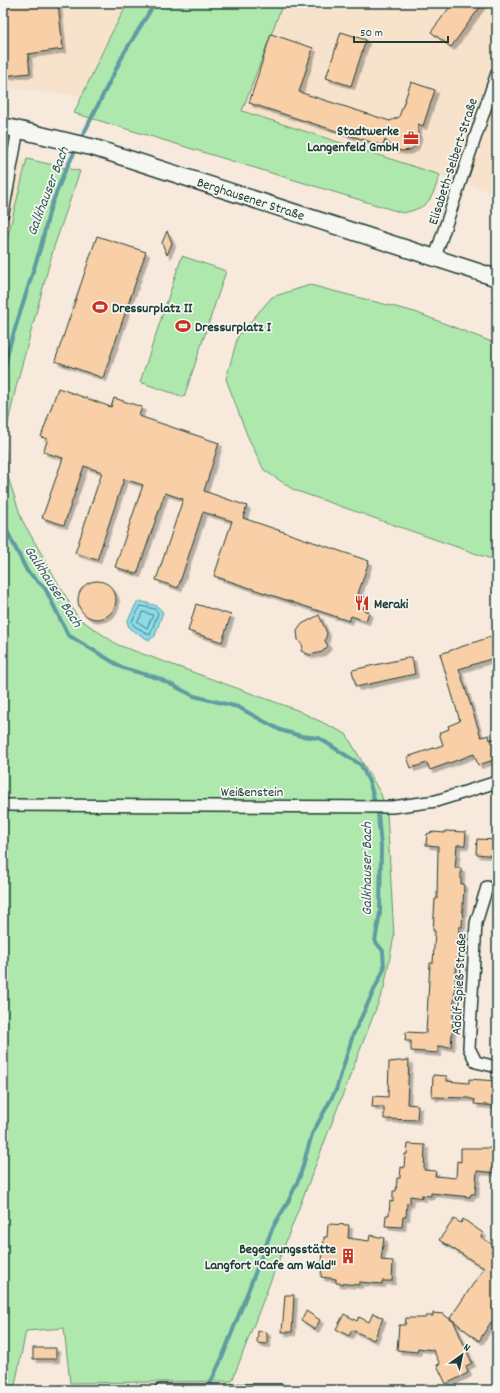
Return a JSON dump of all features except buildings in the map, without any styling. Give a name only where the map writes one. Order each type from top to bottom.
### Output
[{"type":"main road","name":"Berghausener Straße","points":[[10,127],[95,148],[497,278]]},
{"type":"street","name":"Elisabeth-Selbert-Straße","points":[[435,257],[497,73]]},
{"type":"street","points":[[3,214],[10,127]]},
{"type":"street","name":"Weißenstein","points":[[3,805],[392,807],[436,801],[497,782]]},
{"type":"street","name":"Adolf-Spieß-Straße","points":[[487,887],[476,923],[469,1048],[476,1062],[497,1067]]},
{"type":"street","points":[[160,1390],[280,1390]]},
{"type":"shaded area","points":[[3,3],[497,3],[497,194],[242,111],[3,88]]},
{"type":"shaded area","points":[[3,154],[27,159],[3,256]]},
{"type":"green space","points":[[128,3],[283,3],[242,111],[440,175],[434,191],[428,201],[419,208],[403,213],[74,113],[109,38]]},
{"type":"green space","points":[[27,159],[80,171],[54,247],[17,383],[5,436],[7,474],[22,520],[78,618],[118,645],[297,710],[346,734],[381,794],[387,813],[394,936],[384,988],[232,1381],[70,1383],[64,1328],[26,1331],[15,1385],[3,1386],[3,256]]},
{"type":"green space","name":"Dressurplatz I","points":[[182,256],[226,271],[184,397],[140,382]]},
{"type":"green space","points":[[310,285],[415,312],[497,344],[497,561],[294,490],[264,470],[247,435],[226,379],[238,336],[272,297]]},
{"type":"water","points":[[140,601],[157,606],[163,612],[155,636],[149,640],[130,629],[127,622],[136,604]]},
{"type":"waterway","name":"Galkhauser Bach","points":[[80,141],[124,53],[155,3]]},
{"type":"waterway","name":"Galkhauser Bach","points":[[3,379],[8,351],[41,246],[50,209],[64,173],[77,147]]},
{"type":"waterway","name":"Galkhauser Bach","points":[[3,523],[27,571],[45,588],[68,635],[123,668],[158,678],[194,696],[238,707],[280,730],[301,736],[319,738],[361,765],[370,784],[378,814],[381,847],[380,913],[375,941],[383,951],[384,969],[353,1035],[336,1090],[312,1134],[300,1176],[288,1202],[273,1227],[222,1358],[208,1388]]},
{"type":"place","name":"Stadtwerke Langenfeld GmbH","points":[[411,138]]},
{"type":"place","name":"Dressurplatz II","points":[[100,307]]},
{"type":"place","name":"Dressurplatz I","points":[[183,326]]},
{"type":"place","name":"Meraki","points":[[362,603]]},
{"type":"place","name":"Begegnungsstätte Langfort \"Cafe am Wald\"","points":[[348,1256]]}]
